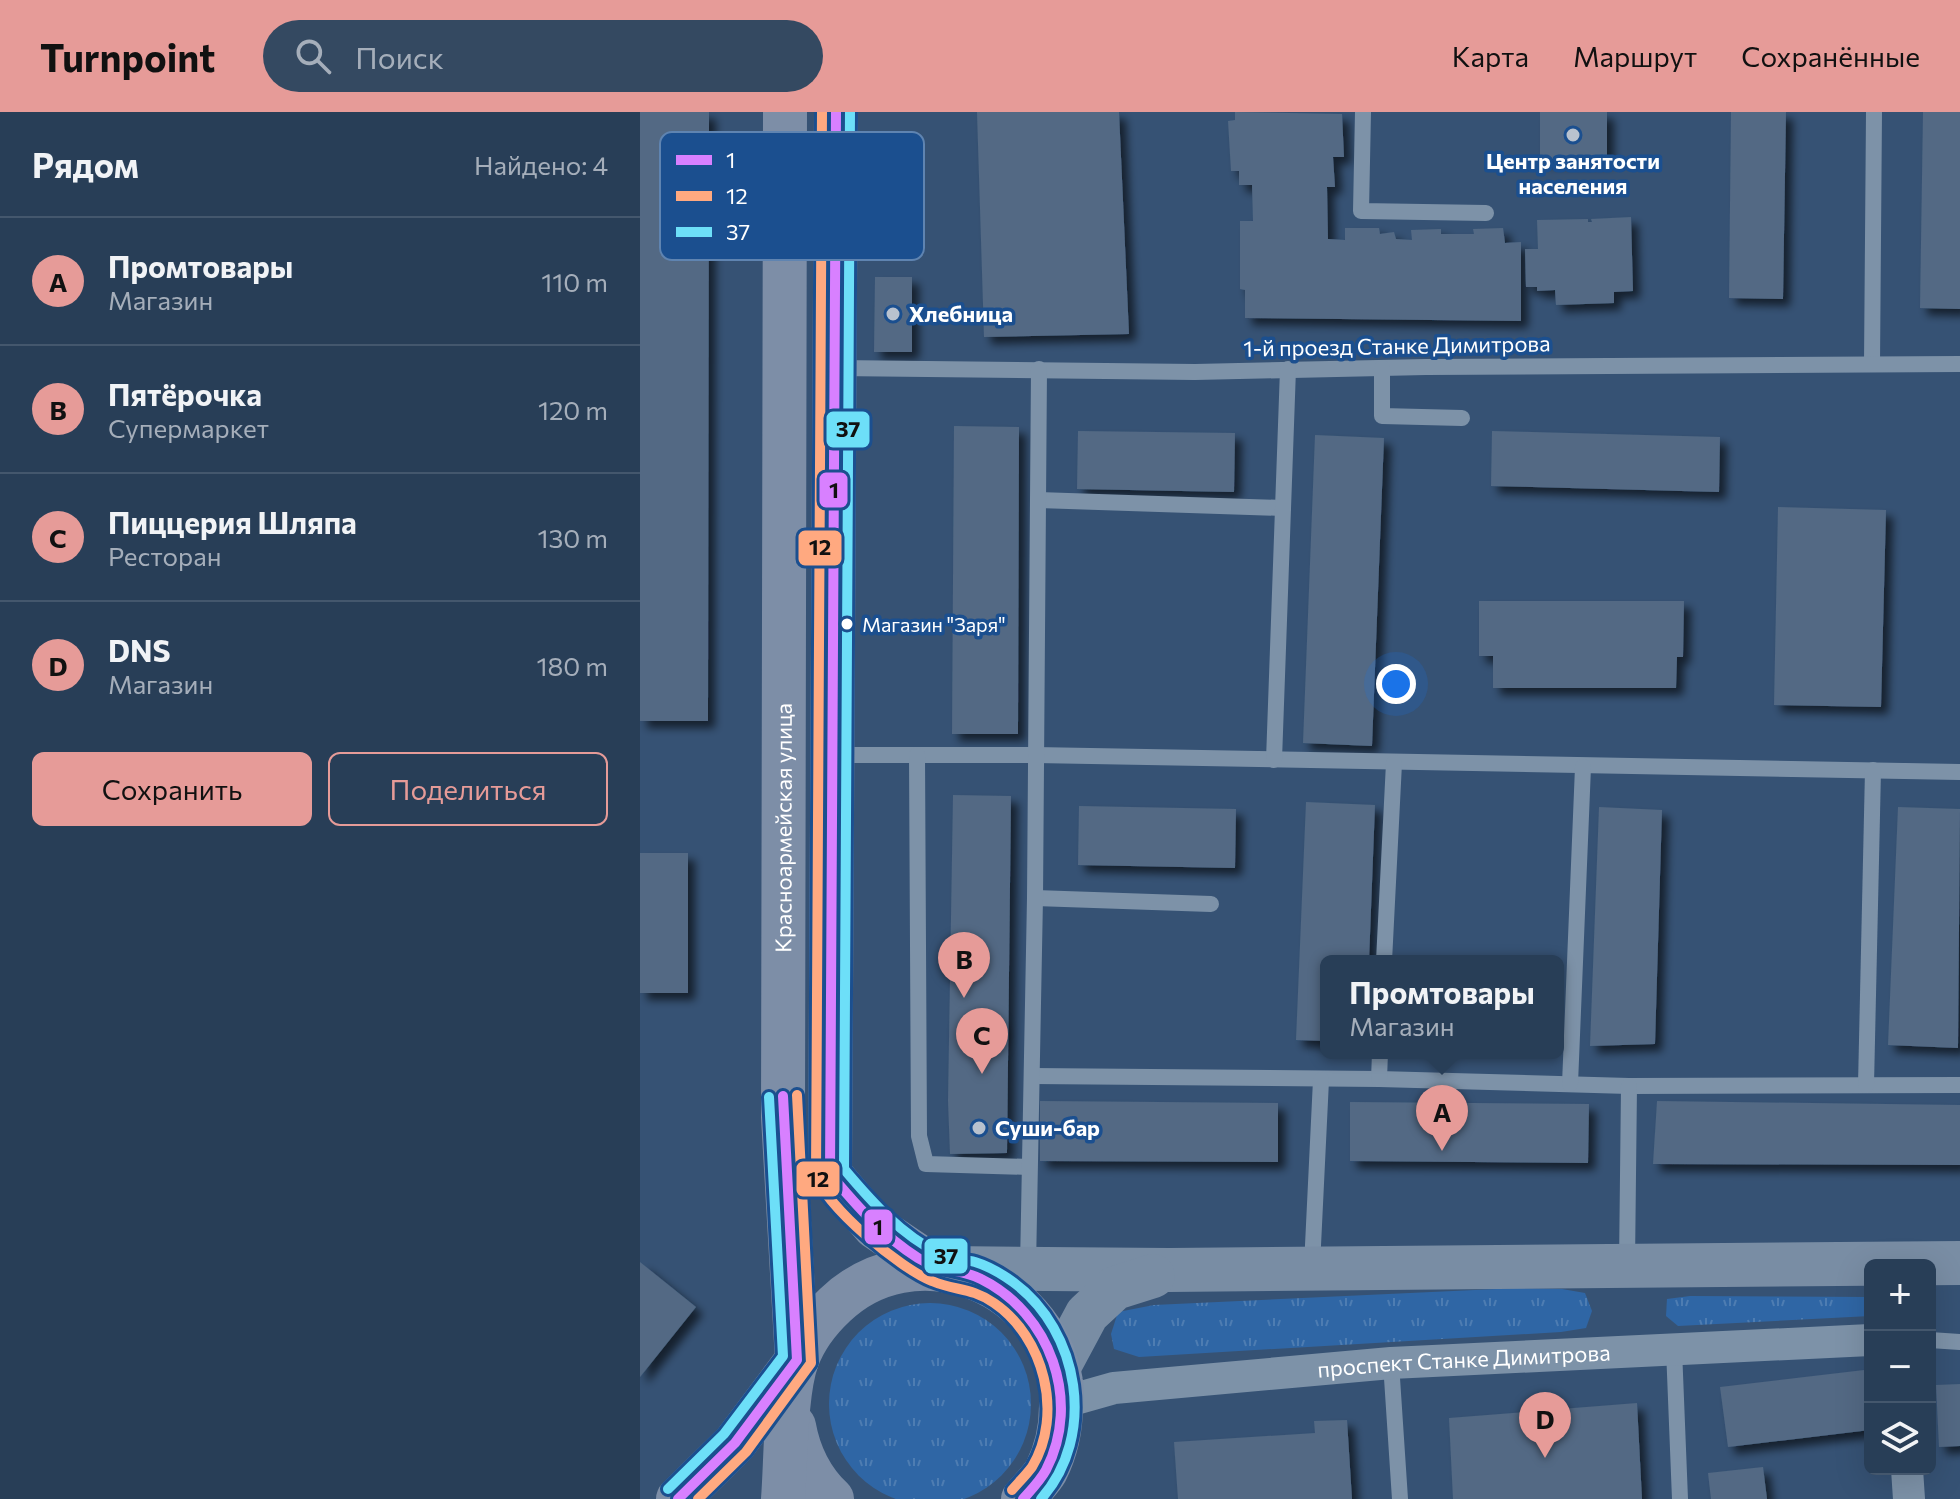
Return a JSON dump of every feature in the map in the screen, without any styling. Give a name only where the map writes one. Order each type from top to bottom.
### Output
[{"type":"main road","name":"Красноармейская улица","points":[[785,112],[785,132]]},
{"type":"main road","points":[[836,112],[836,132]]},
{"type":"main road","name":"Красноармейская улица","points":[[785,260],[783,1117],[797,1360]]},
{"type":"main road","points":[[835,260],[830,1174],[875,1227],[936,1268],[980,1278],[1018,1303],[1047,1339],[1059,1386],[1061,1427],[1046,1470],[1023,1499]]},
{"type":"main road","points":[[678,1499],[735,1443],[797,1360],[818,1321],[850,1291],[890,1272],[936,1268],[1169,1270],[1960,1263]]},
{"type":"main road","points":[[1059,1386],[1087,1314],[1115,1288],[1169,1270]]},
{"type":"main road","points":[[783,1499],[790,1404],[797,1360]]},
{"type":"main road","points":[[790,1404],[797,1448],[818,1486],[832,1499]]},
{"type":"street","name":"проспект Станке Димитрова","points":[[1059,1386],[1114,1388],[1391,1363],[1864,1340]]},
{"type":"street","points":[[1907,1475],[1909,1499]]},
{"type":"lane","points":[[1363,112],[1361,211],[1486,213]]},
{"type":"lane","points":[[1872,364],[1874,112]]},
{"type":"lane","name":"1-й проезд Станке Димитрова","points":[[834,368],[1195,372],[1960,364]]},
{"type":"lane","points":[[1382,368],[1382,416],[1462,418]]},
{"type":"lane","points":[[1028,1269],[1035,898],[1039,369]]},
{"type":"lane","points":[[1274,760],[1288,369]]},
{"type":"lane","points":[[1038,500],[1283,508]]},
{"type":"lane","points":[[832,755],[1035,755],[1960,772]]},
{"type":"lane","points":[[917,755],[919,1136],[926,1164],[1029,1167]]},
{"type":"lane","points":[[1384,955],[1394,763]]},
{"type":"lane","points":[[1570,1084],[1583,767]]},
{"type":"lane","points":[[1866,1085],[1873,770]]},
{"type":"lane","points":[[1035,898],[1211,904]]},
{"type":"lane","points":[[1379,1079],[1380,1059]]},
{"type":"lane","points":[[1032,1076],[1379,1079],[1629,1086],[1960,1085]]},
{"type":"lane","points":[[1312,1269],[1321,1080]]},
{"type":"lane","points":[[1627,1266],[1629,1086]]},
{"type":"lane","points":[[1936,1340],[1960,1342]]},
{"type":"lane","points":[[1674,1349],[1680,1499]]},
{"type":"lane","points":[[1391,1363],[1400,1499]]},
{"type":"green space","points":[[1518,1288],[1585,1293],[1592,1311],[1586,1328],[1139,1357],[1114,1349],[1111,1334],[1118,1312],[1154,1305]]},
{"type":"green space","points":[[1690,1296],[1864,1297],[1864,1316],[1678,1326],[1666,1316],[1667,1299]]},
{"type":"green space","points":[[910,1305],[950,1305],[986,1320],[1014,1348],[1029,1384],[1029,1424],[1014,1460],[986,1488],[960,1500],[900,1500],[874,1488],[846,1460],[831,1424],[831,1384],[846,1348],[874,1320]]},
{"type":"building","points":[[640,112],[709,112],[709,132],[660,132],[660,260],[709,260],[708,721],[640,721]]},
{"type":"building","points":[[977,112],[1119,112],[1129,334],[984,337]]},
{"type":"building","points":[[1235,112],[1342,114],[1344,157],[1333,157],[1335,187],[1327,187],[1328,239],[1345,240],[1345,228],[1379,228],[1380,234],[1394,232],[1396,239],[1412,240],[1411,230],[1441,229],[1441,234],[1474,234],[1473,229],[1503,228],[1505,243],[1521,242],[1521,321],[1245,318],[1245,290],[1240,289],[1240,221],[1253,221],[1252,185],[1239,185],[1239,171],[1231,171],[1228,121],[1235,120]]},
{"type":"building","name":"Центр занятости населения","points":[[1540,112],[1607,112],[1607,159],[1540,159]]},
{"type":"building","points":[[1731,112],[1786,112],[1783,299],[1729,298]]},
{"type":"building","points":[[1923,112],[1960,112],[1960,309],[1920,308]]},
{"type":"building","points":[[1631,217],[1633,291],[1614,292],[1614,303],[1556,305],[1555,290],[1537,291],[1537,287],[1526,287],[1525,249],[1538,249],[1537,220],[1588,219],[1592,222],[1591,219]]},
{"type":"building","name":"Хлебница","points":[[875,277],[912,277],[912,352],[874,352]]},
{"type":"building","points":[[954,426],[1019,427],[1018,734],[952,734]]},
{"type":"building","points":[[1078,431],[1235,433],[1234,492],[1077,489]]},
{"type":"building","points":[[1492,431],[1720,437],[1719,492],[1491,486]]},
{"type":"building","points":[[1315,435],[1384,438],[1372,746],[1303,743]]},
{"type":"building","points":[[1778,507],[1886,510],[1881,707],[1774,705]]},
{"type":"building","points":[[1479,601],[1684,601],[1683,657],[1677,657],[1676,688],[1493,688],[1493,656],[1479,656]]},
{"type":"building","points":[[953,795],[1011,796],[1007,1153],[950,1154],[948,1101]]},
{"type":"building","points":[[1306,802],[1375,805],[1369,955],[1320,955],[1320,1041],[1296,1040]]},
{"type":"building","points":[[1079,806],[1236,809],[1235,868],[1078,865]]},
{"type":"building","points":[[1599,807],[1662,810],[1655,1044],[1590,1046]]},
{"type":"building","points":[[1898,807],[1960,809],[1958,1048],[1888,1045]]},
{"type":"building","points":[[640,853],[688,853],[688,993],[640,993]]},
{"type":"building","points":[[1040,1101],[1278,1103],[1278,1162],[1040,1161]]},
{"type":"building","points":[[1657,1101],[1960,1105],[1960,1165],[1653,1164]]},
{"type":"building","points":[[1350,1102],[1589,1104],[1588,1163],[1350,1161]]},
{"type":"building","points":[[640,1262],[696,1307],[640,1377]]},
{"type":"building","points":[[1864,1370],[1864,1431],[1728,1447],[1720,1387]]},
{"type":"building","points":[[1960,1384],[1960,1446],[1939,1447],[1936,1385]]},
{"type":"building","points":[[1637,1403],[1642,1499],[1453,1499],[1449,1418]]},
{"type":"building","points":[[1347,1420],[1352,1499],[1178,1499],[1174,1442],[1315,1433],[1314,1421]]},
{"type":"building","points":[[1763,1467],[1767,1499],[1711,1499],[1708,1473]]},
{"type":"transit line","name":"12","points":[[822,112],[822,132]]},
{"type":"transit line","name":"1","points":[[836,112],[836,132]]},
{"type":"transit line","name":"37","points":[[850,112],[850,132]]},
{"type":"transit line","name":"12","points":[[821,260],[816,1175],[834,1203],[884,1251],[932,1281],[986,1298],[1011,1318],[1026,1336],[1044,1378],[1047,1424],[1042,1446],[1032,1467],[1012,1490]]},
{"type":"transit line","name":"1","points":[[835,260],[830,1174],[893,1240],[918,1258],[981,1279],[1005,1294],[1025,1313],[1041,1336],[1053,1361],[1061,1416],[1056,1443],[1046,1470],[1023,1499]]},
{"type":"transit line","name":"37","points":[[849,260],[844,1169],[876,1205],[912,1237],[940,1254],[980,1264],[1004,1276],[1036,1303],[1054,1328],[1066,1356],[1073,1385],[1074,1416],[1070,1445],[1059,1474],[1041,1499]]},
{"type":"transit line","name":"12","points":[[698,1499],[746,1452],[811,1363],[797,1095]]},
{"type":"transit line","name":"1","points":[[678,1499],[735,1443],[797,1360],[783,1096]]},
{"type":"transit line","name":"37","points":[[668,1489],[724,1434],[783,1356],[769,1097]]},
{"type":"place","name":"Центр занятости населения","points":[[1573,135]]},
{"type":"place","name":"Хлебница","points":[[893,314]]},
{"type":"place","name":"Магазин \"Заря\"","points":[[847,624]]},
{"type":"place","name":"Пятёрочка","points":[[964,998]]},
{"type":"place","name":"Пиццерия Шляпа","points":[[982,1074]]},
{"type":"place","name":"Суши-бар","points":[[979,1128]]},
{"type":"place","name":"Промтовары","points":[[1442,1151]]},
{"type":"place","name":"DNS","points":[[1545,1458]]}]
